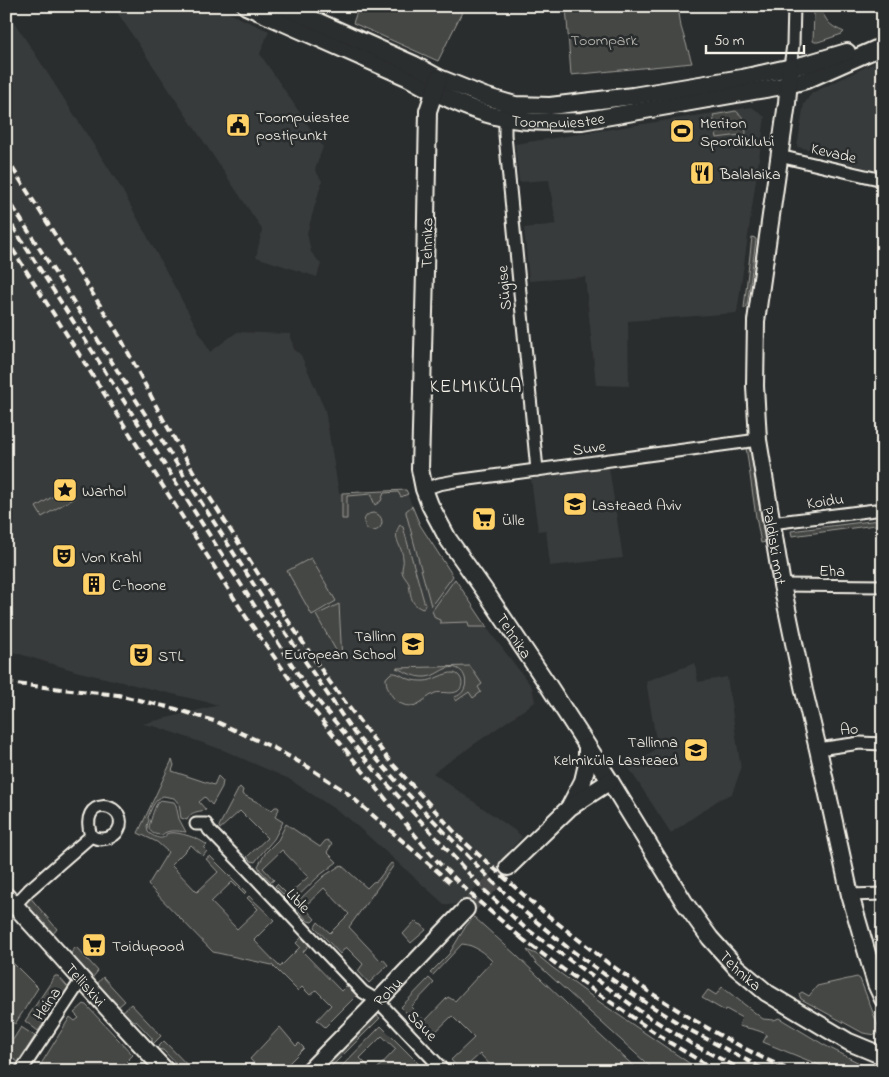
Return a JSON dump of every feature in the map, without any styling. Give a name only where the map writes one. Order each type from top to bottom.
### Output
[{"type":"main road","name":"Toompuiestee","points":[[246,6],[409,78],[484,96],[505,111],[554,122],[582,121],[806,80],[883,46]]},
{"type":"main road","name":"Toompuiestee","points":[[283,6],[415,65],[436,86]]},
{"type":"main road","name":"Toompuiestee","points":[[505,111],[515,105],[550,106],[572,104],[733,79],[806,64],[845,53],[883,35]]},
{"type":"main road","name":"Paldiski mnt","points":[[790,67],[787,103],[756,321],[755,386],[758,440],[782,585],[804,691],[823,748],[876,984],[883,999]]},
{"type":"main road","name":"Tehnika","points":[[436,86],[428,111],[426,272],[420,469],[430,506],[448,538],[488,594],[610,781],[684,902],[710,938],[736,967],[767,993],[849,1042],[883,1056]]},
{"type":"main road","points":[[570,807],[583,781],[587,764],[587,747]]},
{"type":"main road","points":[[508,867],[570,807],[610,781]]},
{"type":"main road","name":"Telliskivi","points":[[10,901],[166,1071]]},
{"type":"main road","name":"Rohu","points":[[309,1071],[466,909]]},
{"type":"street","points":[[790,67],[793,45],[794,6]]},
{"type":"street","name":"Sügise","points":[[505,111],[505,135],[537,470]]},
{"type":"street","name":"Kevade","points":[[778,156],[883,180]]},
{"type":"street","name":"Suve","points":[[424,489],[439,484],[758,440]]},
{"type":"street","name":"Koidu","points":[[771,523],[883,508]]},
{"type":"street","name":"Eha","points":[[782,585],[883,586]]},
{"type":"street","name":"Ao","points":[[823,748],[860,743],[883,744]]},
{"type":"street","name":"Lible","points":[[196,824],[206,824],[209,830],[364,992],[378,1001]]},
{"type":"street","points":[[10,901],[29,890],[91,836]]},
{"type":"street","points":[[856,895],[883,894]]},
{"type":"street","name":"Heina","points":[[22,1071],[82,979]]},
{"type":"street","name":"Saue","points":[[378,1001],[444,1071]]},
{"type":"shaded area","points":[[113,6],[213,6],[269,31],[260,54],[323,147],[315,170],[322,181],[307,233],[311,252],[321,264],[317,277],[256,257],[262,230]]},
{"type":"shaded area","points":[[6,10],[120,186],[210,352],[237,332],[290,334],[294,349],[301,355],[325,410],[339,493],[406,490],[420,525],[483,623],[532,687],[535,702],[433,773],[522,837],[507,853],[502,863],[460,903],[453,905],[444,904],[348,818],[289,779],[223,750],[154,726],[142,724],[219,705],[79,672],[6,650]]},
{"type":"shaded area","points":[[882,59],[883,172],[834,160],[824,152],[797,147],[804,104],[812,93]]},
{"type":"shaded area","points":[[752,107],[765,117],[737,313],[628,321],[629,386],[596,385],[585,277],[529,281],[524,228],[556,224],[549,180],[519,182],[515,144]]},
{"type":"shaded area","name":"Lasteaed Aviv","points":[[609,467],[623,558],[550,566],[546,530],[538,531],[531,479]]},
{"type":"shaded area","name":"Tallinna Kelmiküla Lasteaed","points":[[695,663],[698,682],[727,677],[741,769],[732,794],[720,799],[671,833],[628,767],[650,754],[657,746],[646,681]]},
{"type":"green space","points":[[359,6],[465,6],[438,61],[353,23]]},
{"type":"green space","name":"Toompark","points":[[566,6],[678,6],[681,27],[692,63],[571,75]]},
{"type":"green space","points":[[814,12],[822,12],[831,25],[844,32],[818,42],[813,41]]},
{"type":"green space","points":[[736,111],[745,122],[745,137],[740,137],[740,135],[717,138],[713,115]]},
{"type":"green space","points":[[752,237],[756,240],[747,306],[744,308]]},
{"type":"green space","points":[[746,447],[752,452],[766,542],[761,543],[756,517]]},
{"type":"green space","points":[[68,487],[74,498],[42,517],[36,507]]},
{"type":"green space","points":[[406,490],[408,494],[401,497],[398,492],[384,493],[381,501],[375,505],[372,494],[347,496],[347,519],[342,519],[342,493]]},
{"type":"green space","points":[[412,506],[420,525],[453,576],[431,606],[406,513]]},
{"type":"green space","points":[[373,513],[379,516],[382,522],[379,528],[373,531],[367,528],[364,522],[367,516]]},
{"type":"green space","points":[[883,515],[883,524],[792,536],[791,531],[879,520]]},
{"type":"green space","points":[[400,525],[403,527],[425,605],[423,609],[413,602],[409,584],[402,572],[403,558],[397,538]]},
{"type":"green space","points":[[311,558],[336,601],[312,615],[287,571]]},
{"type":"green space","points":[[455,579],[487,627],[469,627],[468,622],[440,623],[440,620],[435,618],[432,611]]},
{"type":"green space","points":[[339,604],[342,661],[316,615]]},
{"type":"green space","points":[[470,666],[482,684],[478,687],[481,692],[473,698],[469,692],[456,701],[454,697],[462,693],[466,683],[462,672],[456,668],[448,668],[426,677],[418,677],[396,668]]},
{"type":"green space","points":[[391,673],[413,680],[424,681],[454,673],[461,678],[462,684],[456,692],[435,693],[419,704],[410,706],[399,703],[388,689],[386,678]]},
{"type":"green space","points":[[172,760],[174,765],[172,771],[214,785],[218,776],[223,781],[222,787],[212,805],[205,797],[199,802],[206,810],[192,813],[187,820],[181,818],[179,804],[174,798],[163,796],[158,799],[148,818],[148,832],[160,838],[169,833],[183,834],[200,840],[207,845],[204,848],[207,851],[203,856],[191,845],[171,865],[197,892],[218,872],[206,859],[210,856],[246,892],[244,894],[232,882],[211,902],[237,929],[258,909],[247,898],[249,896],[274,920],[254,940],[280,967],[300,947],[296,943],[302,937],[309,945],[303,952],[341,991],[346,986],[349,986],[357,995],[325,1027],[317,1020],[331,1005],[316,990],[310,995],[302,987],[298,991],[272,965],[213,952],[148,885],[168,852],[157,842],[138,833]]},
{"type":"green space","points":[[240,787],[243,790],[242,794],[272,810],[278,807],[279,809],[275,817],[283,822],[274,839],[255,862],[247,857],[267,838],[240,811],[220,829],[219,826]]},
{"type":"green space","points":[[160,800],[174,802],[179,819],[186,832],[170,831],[162,835],[151,832],[149,826]]},
{"type":"green space","points":[[286,824],[320,847],[327,840],[332,844],[327,852],[337,862],[294,900],[290,901],[275,886],[277,884],[288,895],[308,877],[282,850],[263,868],[274,880],[271,882],[258,866],[266,852],[278,840]]},
{"type":"green space","points":[[391,863],[394,865],[349,927],[381,961],[383,959],[388,965],[369,983],[358,971],[363,964],[346,947],[340,954],[315,927],[318,922],[330,933],[349,914],[324,888],[304,907],[315,919],[312,922],[308,921],[296,908],[297,902],[324,876],[341,865],[367,888],[377,881]]},
{"type":"green space","points":[[29,896],[57,929],[53,934],[25,903]]},
{"type":"green space","points":[[474,917],[639,1071],[496,1071],[480,1054],[461,1071],[451,1060],[474,1038],[452,1016],[429,1038],[401,1007],[429,978],[434,983],[411,1007],[425,1021],[448,997],[455,1001],[492,961],[475,948],[462,944],[433,975],[430,973],[449,954],[466,926]]},
{"type":"green space","points":[[415,921],[426,930],[411,943],[403,934]]},
{"type":"green space","points":[[76,947],[98,971],[92,978],[70,954]]},
{"type":"green space","points":[[527,950],[536,954],[601,1003],[703,1071],[655,1071],[536,963]]},
{"type":"green space","points":[[12,962],[38,988],[15,1024],[6,1018],[6,963]]},
{"type":"green space","points":[[55,976],[58,976],[68,989],[38,1031],[25,1021]]},
{"type":"green space","points":[[103,977],[125,1001],[118,1007],[97,984]]},
{"type":"green space","points":[[857,977],[860,979],[879,1028],[880,1032],[876,1035],[863,1033],[801,999],[799,994],[802,992],[809,996],[817,986]]},
{"type":"green space","points":[[722,987],[763,1019],[774,1020],[779,1018],[826,1046],[875,1071],[834,1071],[763,1042],[767,1035],[757,1030],[739,1026],[742,1018],[702,998],[708,990],[716,995]]},
{"type":"green space","points":[[84,1004],[133,1055],[124,1064],[130,1071],[40,1071],[38,1069],[70,1017],[75,1021],[79,1018],[74,1013]]},
{"type":"green space","points":[[131,1004],[161,1036],[152,1045],[152,1038],[136,1021],[128,1020],[121,1013]]},
{"type":"green space","points":[[375,1016],[380,1018],[327,1071],[319,1071],[372,1018]]},
{"type":"green space","points":[[381,1026],[426,1071],[375,1071],[396,1049],[382,1036],[360,1058],[373,1071],[337,1071]]},
{"type":"green space","points":[[21,1027],[35,1036],[18,1062],[6,1054],[6,1051]]},
{"type":"green space","points":[[280,1027],[296,1046],[299,1043],[304,1048],[281,1071],[261,1071],[250,1059]]},
{"type":"green space","points":[[164,1041],[193,1071],[183,1071],[163,1050],[156,1049]]},
{"type":"tunnel","points":[[466,909],[508,867]]},
{"type":"railway","points":[[6,158],[119,335],[193,471],[283,613],[329,681],[389,760],[461,839],[536,906],[608,963],[687,1016],[763,1058],[792,1071]]},
{"type":"railway","points":[[6,196],[268,607],[354,733],[405,791],[493,882],[526,913],[567,947],[645,1002],[686,1028],[767,1071]]},
{"type":"railway","points":[[6,216],[305,685],[377,773],[483,889],[524,927],[644,1014],[692,1044],[744,1071]]},
{"type":"railway","points":[[6,239],[246,617],[301,695],[438,862],[477,900],[525,941]]},
{"type":"railway","points":[[6,683],[118,695],[176,709],[217,722],[274,748],[308,767],[346,792],[452,884]]},
{"type":"railway","points":[[521,938],[667,1041],[717,1071]]},
{"type":"place","name":"Toompuiestee postipunkt","points":[[238,125]]},
{"type":"place","name":"Meriton Spordiklubi","points":[[682,131]]},
{"type":"place","name":"Balalaika","points":[[702,173]]},
{"type":"place","name":"Warhol","points":[[65,490]]},
{"type":"place","name":"Lasteaed Aviv","points":[[575,504]]},
{"type":"place","name":"Ülle","points":[[484,519]]},
{"type":"place","name":"Von Krahl","points":[[64,556]]},
{"type":"place","name":"C-hoone","points":[[94,584]]},
{"type":"place","name":"Tallinn European School","points":[[413,644]]},
{"type":"place","name":"STL","points":[[141,655]]},
{"type":"place","name":"Tallinna Kelmiküla Lasteaed","points":[[696,750]]},
{"type":"place","name":"Toidupood","points":[[94,945]]},
{"type":"district","name":"KELMIKÜLA","points":[[476,385]]}]
